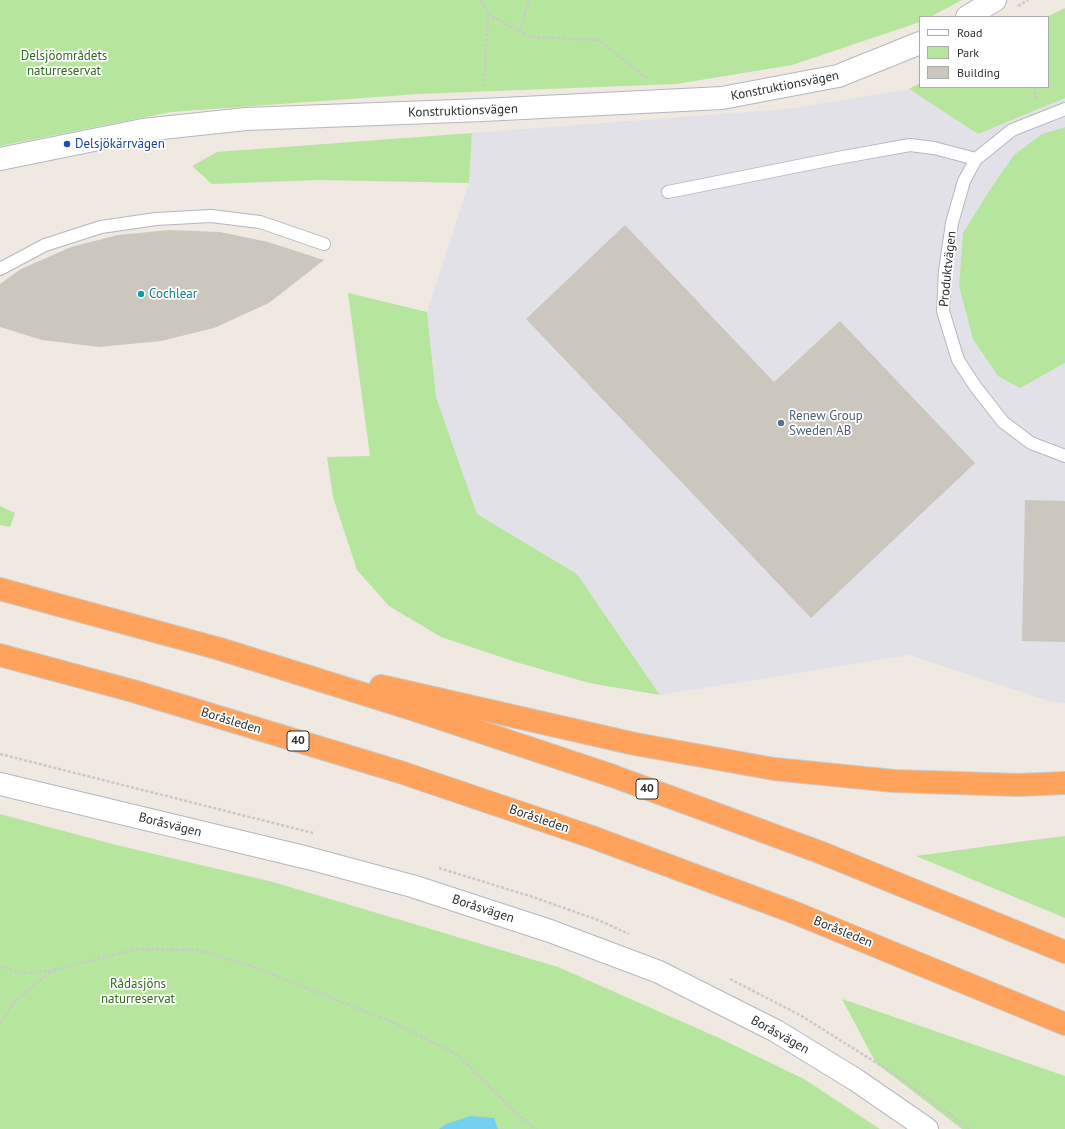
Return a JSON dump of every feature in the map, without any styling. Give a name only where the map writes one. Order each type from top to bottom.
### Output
[{"type":"highway","name":"40","points":[[0,589],[220,649],[415,710],[614,776],[822,853],[1065,952]]},
{"type":"highway","points":[[220,649],[635,744],[774,769],[894,781],[1018,785],[1065,782]]},
{"type":"highway","name":"Boråsleden","points":[[0,655],[132,691],[400,772],[592,837],[792,912],[1065,1024]]},
{"type":"street","points":[[969,16],[995,0]]},
{"type":"street","name":"Konstruktionsvägen","points":[[0,159],[143,130],[246,119],[483,110],[722,98],[838,76],[919,43]]},
{"type":"street","name":"Boråsvägen","points":[[0,784],[412,886],[550,930],[659,972],[776,1031],[856,1080],[927,1129]]},
{"type":"lane","name":"Produktvägen","points":[[1065,109],[1012,130],[976,159],[964,180],[952,223],[945,271],[943,311],[958,360],[974,386],[1003,422],[1031,443],[1065,456]]},
{"type":"lane","points":[[668,192],[830,159],[910,145],[934,148],[976,159]]},
{"type":"lane","points":[[0,269],[45,244],[101,227],[156,219],[211,216],[260,222],[324,244]]},
{"type":"path","points":[[481,0],[488,14],[483,110]]},
{"type":"path","points":[[520,31],[529,0]]},
{"type":"path","points":[[488,14],[530,37],[599,40],[675,101]]},
{"type":"path","points":[[0,966],[20,973],[51,971],[137,949],[197,950],[249,965],[399,1025],[457,1055],[518,1115],[536,1129]]},
{"type":"path","points":[[0,1024],[15,1001],[51,971]]},
{"type":"shaded area","points":[[909,89],[978,134],[1065,98],[1065,127],[1042,134],[989,191],[963,233],[959,286],[1020,388],[1065,363],[1065,703],[1052,702],[910,655],[660,695],[577,574],[477,514],[436,397],[427,312],[469,183],[472,133],[787,109]]},
{"type":"green space","name":"Delsjöområdets naturreservat","points":[[0,0],[962,0],[932,16],[919,16],[919,22],[792,65],[676,84],[418,94],[171,112],[0,146]]},
{"type":"green space","points":[[1065,8],[1065,98],[978,134],[909,89],[919,84],[919,88],[1049,88],[1049,16]]},
{"type":"green space","points":[[1065,127],[1065,363],[1020,388],[998,376],[973,339],[959,286],[963,233],[989,191],[1014,155],[1042,134]]},
{"type":"green space","points":[[472,133],[469,183],[319,180],[212,184],[192,166],[217,152]]},
{"type":"green space","points":[[348,293],[427,312],[436,397],[477,514],[577,574],[660,695],[589,683],[516,662],[441,637],[389,606],[357,570],[333,497],[327,457],[370,456]]},
{"type":"green space","points":[[0,506],[15,513],[10,527],[0,525]]},
{"type":"green space","name":"Rådasjöns naturreservat","points":[[0,814],[116,845],[273,882],[558,967],[719,1038],[804,1079],[880,1129],[0,1129]]},
{"type":"green space","points":[[1065,836],[1065,918],[916,856],[1018,842]]},
{"type":"green space","points":[[842,999],[1065,1076],[1065,1129],[962,1129],[876,1063]]},
{"type":"water","points":[[471,1116],[494,1118],[498,1129],[439,1129],[446,1124]]},
{"type":"building","name":"Renew Group Sweden AB","points":[[625,225],[774,382],[840,321],[975,463],[811,618],[526,319]]},
{"type":"building","name":"Cochlear","points":[[169,230],[220,232],[268,242],[324,260],[269,303],[214,328],[161,341],[99,347],[42,340],[0,327],[0,284],[21,269],[71,247],[118,235]]},
{"type":"building","points":[[1025,500],[1065,501],[1065,642],[1022,641]]},
{"type":"place","name":"Delsjökärrvägen","points":[[67,144]]},
{"type":"place","name":"Cochlear","points":[[141,294]]},
{"type":"place","name":"Renew Group Sweden AB","points":[[781,423]]}]
